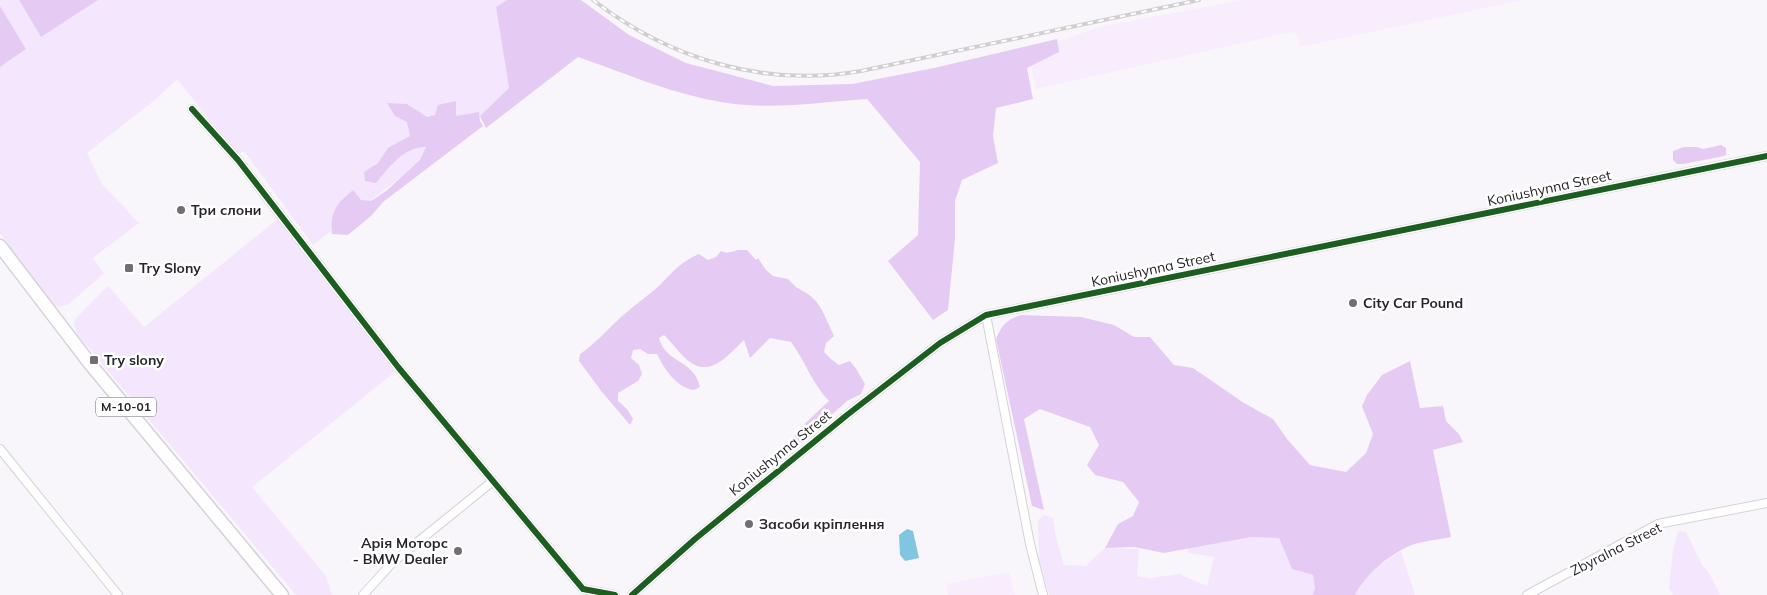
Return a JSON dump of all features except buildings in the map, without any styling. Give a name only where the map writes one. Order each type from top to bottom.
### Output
[{"type":"highway","name":"М-10-01","points":[[0,246],[91,365],[282,595]]},
{"type":"street","points":[[192,109],[238,160],[398,367],[583,589],[615,595]]},
{"type":"street","name":"Koniushynna Street","points":[[632,595],[695,539],[847,415],[940,343],[986,315],[1767,156]]},
{"type":"street","points":[[986,315],[1030,544],[1043,595]]},
{"type":"street","points":[[0,449],[118,595]]},
{"type":"street","points":[[362,595],[393,562],[494,481]]},
{"type":"street","name":"Zbyralna Street","points":[[1527,595],[1658,524],[1767,503]]},
{"type":"shaded area","points":[[0,0],[19,0],[41,37],[98,0],[507,0],[496,7],[509,88],[480,116],[313,245],[244,151],[237,155],[177,79],[155,100],[87,153],[102,184],[139,223],[93,258],[104,273],[69,304],[59,307],[50,303],[0,233],[0,67],[26,49],[0,6]]},
{"type":"shaded area","points":[[19,0],[98,0],[41,37]]},
{"type":"shaded area","points":[[507,0],[581,0],[629,35],[686,63],[773,86],[852,84],[934,68],[1057,39],[1059,52],[1027,68],[1033,99],[996,108],[993,136],[998,163],[962,180],[955,201],[955,239],[948,310],[933,320],[888,261],[918,235],[920,162],[867,99],[780,106],[727,103],[689,95],[578,57],[486,128],[480,116],[509,88],[496,7]]},
{"type":"shaded area","points":[[1242,0],[1523,0],[1300,47],[1297,34],[1291,32],[1036,89],[1028,52],[1099,27]]},
{"type":"shaded area","points":[[0,6],[26,49],[0,67]]},
{"type":"shaded area","points":[[456,101],[456,116],[479,112],[480,121],[483,126],[383,202],[371,216],[348,235],[332,234],[333,214],[338,204],[347,195],[353,190],[361,200],[371,201],[386,191],[420,160],[426,147],[411,150],[404,154],[392,164],[376,183],[365,181],[364,172],[378,163],[388,148],[410,136],[407,122],[395,116],[387,103],[407,104],[427,117],[435,115],[438,105]]},
{"type":"shaded area","points":[[1721,145],[1726,148],[1726,155],[1683,164],[1677,164],[1673,160],[1673,151],[1684,147],[1703,149]]},
{"type":"shaded area","points":[[279,218],[334,293],[396,371],[252,487],[326,576],[332,595],[296,595],[77,334],[74,324],[76,318],[108,286],[144,327]]},
{"type":"shaded area","points":[[747,250],[756,260],[758,258],[766,270],[773,276],[788,279],[816,301],[834,336],[826,343],[824,352],[839,365],[850,361],[865,384],[861,394],[847,401],[813,435],[797,445],[793,443],[792,439],[799,429],[829,401],[818,388],[791,342],[770,338],[750,358],[744,340],[721,361],[711,366],[703,367],[688,361],[664,335],[659,338],[663,346],[673,358],[692,371],[700,387],[694,390],[682,386],[663,366],[657,354],[648,354],[640,349],[633,350],[631,358],[639,365],[642,374],[638,381],[618,393],[618,401],[627,409],[633,419],[630,425],[579,361],[580,354],[687,260],[699,254],[708,260],[716,257],[721,251],[727,253]]},
{"type":"shaded area","points":[[1021,315],[1081,317],[1114,325],[1134,337],[1150,337],[1174,365],[1193,368],[1244,403],[1273,419],[1287,439],[1310,465],[1346,472],[1366,453],[1373,434],[1362,406],[1367,395],[1382,375],[1410,361],[1420,408],[1443,406],[1446,421],[1459,434],[1463,442],[1433,450],[1451,537],[1419,543],[1401,550],[1371,573],[1355,595],[1312,595],[1315,589],[1313,575],[1292,569],[1279,538],[1251,537],[1164,553],[1134,547],[1105,548],[1118,524],[1133,516],[1139,502],[1123,482],[1095,475],[1087,465],[1099,445],[1090,427],[1040,409],[1024,419],[1044,510],[1032,506],[996,339],[1005,324]]},
{"type":"shaded area","points":[[1045,515],[1053,518],[1057,542],[1064,565],[1086,566],[1105,548],[1139,549],[1137,576],[1150,578],[1179,574],[1207,586],[1214,557],[1188,553],[1187,548],[1251,537],[1279,538],[1292,569],[1313,575],[1315,590],[1312,595],[1049,595],[1039,559],[1038,520]]},
{"type":"shaded area","points":[[1678,531],[1686,532],[1702,565],[1709,573],[1720,595],[1673,595],[1669,588],[1673,550]]},
{"type":"shaded area","points":[[1401,551],[1415,595],[1355,595],[1364,581],[1375,570]]},
{"type":"shaded area","points":[[1009,572],[1015,595],[948,595],[946,584]]},
{"type":"water","points":[[907,529],[913,531],[919,558],[905,561],[900,555],[899,535]]},
{"type":"railway","points":[[593,0],[622,21],[686,53],[719,64],[754,72],[789,75],[825,75],[861,71],[1199,0]]},
{"type":"cycle path","points":[[192,109],[238,160],[398,367],[583,589],[615,595]]},
{"type":"cycle path","points":[[632,595],[695,539],[847,415],[940,343],[986,315],[1767,156]]},
{"type":"place","name":"Три слони","points":[[181,210]]},
{"type":"place","name":"Try Slony","points":[[129,268]]},
{"type":"place","name":"City Car Pound","points":[[1353,303]]},
{"type":"place","name":"Try slony","points":[[94,360]]},
{"type":"place","name":"Засоби кріплення","points":[[749,524]]},
{"type":"place","name":"Арія Моторс - BMW Dealer","points":[[458,551]]}]
